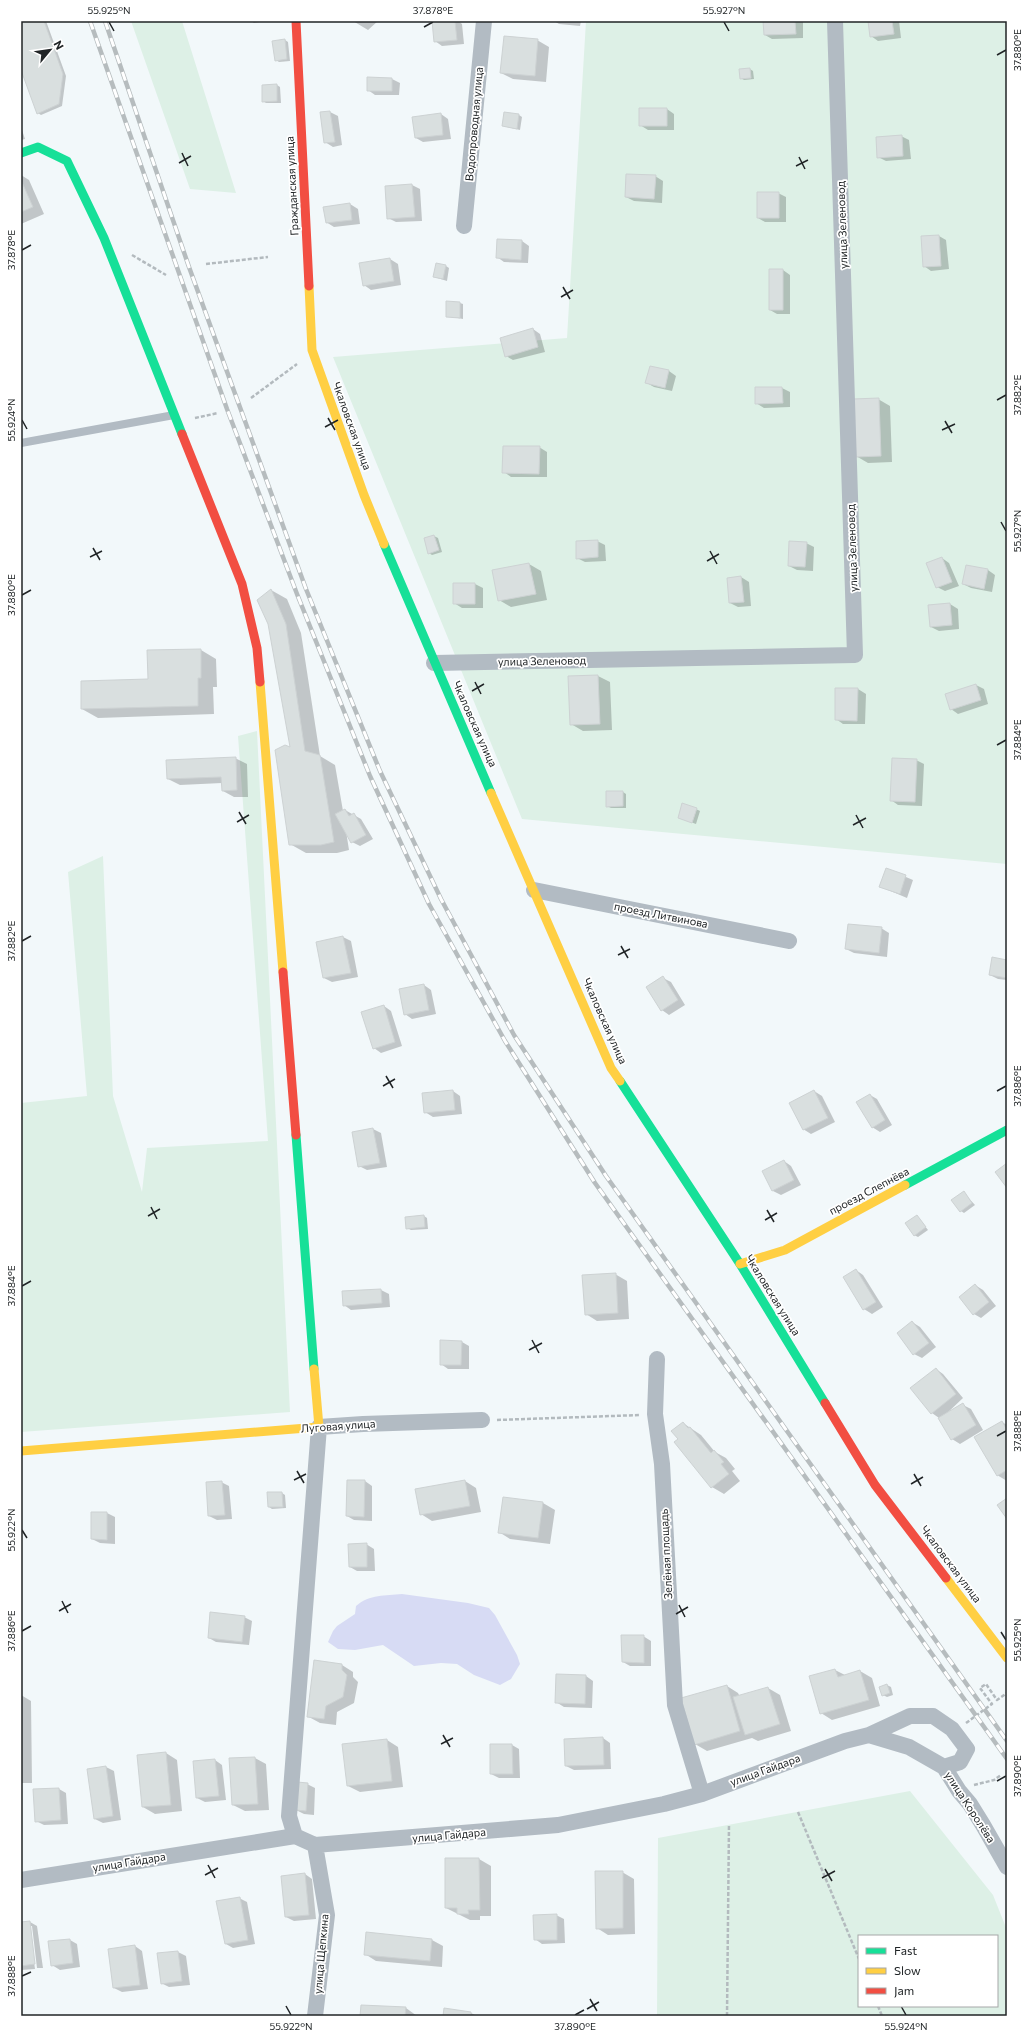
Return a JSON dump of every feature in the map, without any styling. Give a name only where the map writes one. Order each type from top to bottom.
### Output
[{"type":"street","name":"Гражданская улица","points":[[296,21],[312,350]]},
{"type":"street","name":"Водопроводная улица","points":[[464,226],[484,21]]},
{"type":"street","name":"улица Зеленовод","points":[[434,663],[855,655],[835,21]]},
{"type":"street","points":[[21,153],[38,147],[67,161],[104,238],[242,584],[257,648],[319,1427],[289,1816],[295,1836]]},
{"type":"street","name":"Чкаловская улица","points":[[312,350],[364,495],[434,663],[611,1068],[740,1264],[875,1485],[1007,1658]]},
{"type":"street","name":"проезд Литвинова","points":[[534,890],[789,941]]},
{"type":"street","name":"проезд Слепнёва","points":[[740,1264],[785,1250],[1007,1130]]},
{"type":"street","name":"Зелёная площадь","points":[[657,1359],[655,1414],[662,1464],[675,1705],[702,1794]]},
{"type":"street","name":"Луговая улица","points":[[21,1451],[363,1424],[482,1420]]},
{"type":"street","name":"улица Гайдара","points":[[21,1880],[295,1836],[315,1845],[558,1825],[664,1804],[702,1794],[832,1746],[869,1735],[910,1716],[933,1716],[952,1729],[967,1749],[960,1762],[944,1767]]},
{"type":"street","points":[[869,1735],[909,1747],[944,1767]]},
{"type":"street","name":"улица Королёва","points":[[944,1767],[959,1791],[970,1804],[1007,1867]]},
{"type":"street","name":"улица Щепкина","points":[[315,1845],[327,1915],[315,2016]]},
{"type":"lane","points":[[21,443],[176,419]]},
{"type":"path","points":[[132,255],[166,275]]},
{"type":"path","points":[[206,264],[268,257]]},
{"type":"path","points":[[251,398],[300,361],[312,350]]},
{"type":"path","points":[[176,419],[218,413]]},
{"type":"path","points":[[482,1420],[655,1414]]},
{"type":"path","points":[[968,1729],[964,1724],[992,1704],[980,1688],[986,1684],[997,1700],[1007,1694]]},
{"type":"path","points":[[994,1780],[1002,1775]]},
{"type":"path","points":[[798,1812],[858,1957]]},
{"type":"path","points":[[727,2016],[730,1824]]},
{"type":"green space","points":[[131,21],[182,21],[236,193],[190,189]]},
{"type":"green space","points":[[586,21],[1007,21],[1007,864],[522,819],[333,357],[567,338]]},
{"type":"green space","points":[[257,731],[290,1412],[21,1432],[21,1103],[87,1096],[68,872],[103,856],[113,1096],[142,1192],[147,1148],[268,1141],[238,736]]},
{"type":"green space","points":[[910,1791],[993,1895],[1007,1930],[1007,2016],[657,2016],[658,1838]]},
{"type":"water","points":[[402,1594],[468,1603],[489,1608],[495,1615],[517,1655],[520,1664],[511,1679],[500,1685],[474,1675],[457,1664],[441,1663],[414,1666],[383,1645],[355,1650],[338,1649],[328,1642],[337,1626],[355,1614],[356,1606],[361,1602],[372,1597]]},
{"type":"building","points":[[21,21],[44,21],[63,74],[59,104],[37,114],[21,70]]},
{"type":"building","points":[[432,21],[455,21],[457,40],[434,42]]},
{"type":"building","points":[[763,21],[795,21],[796,34],[764,35]]},
{"type":"building","points":[[868,21],[892,21],[894,34],[870,37]]},
{"type":"building","points":[[504,36],[538,39],[535,76],[500,73]]},
{"type":"building","points":[[285,39],[287,59],[275,61],[272,41]]},
{"type":"building","points":[[750,68],[751,78],[740,79],[739,69]]},
{"type":"building","points":[[367,77],[392,78],[392,91],[367,91]]},
{"type":"building","points":[[277,84],[277,101],[262,102],[262,85]]},
{"type":"building","points":[[639,108],[667,108],[667,126],[639,126]]},
{"type":"building","points":[[330,111],[335,142],[324,143],[320,112]]},
{"type":"building","points":[[504,112],[519,114],[517,129],[502,126]]},
{"type":"building","points":[[441,113],[443,135],[415,138],[412,117]]},
{"type":"building","points":[[902,135],[903,156],[877,158],[876,137]]},
{"type":"building","points":[[626,174],[656,175],[654,199],[625,197]]},
{"type":"building","points":[[21,180],[33,207],[21,212]]},
{"type":"building","points":[[412,184],[415,217],[387,219],[385,186]]},
{"type":"building","points":[[757,192],[779,192],[779,218],[757,218]]},
{"type":"building","points":[[350,203],[352,220],[326,223],[323,207]]},
{"type":"building","points":[[939,235],[941,266],[923,267],[921,236]]},
{"type":"building","points":[[497,239],[522,240],[521,260],[496,258]]},
{"type":"building","points":[[390,258],[394,281],[363,286],[359,263]]},
{"type":"building","points":[[436,263],[446,265],[443,279],[433,277]]},
{"type":"building","points":[[769,269],[783,269],[783,310],[769,310]]},
{"type":"building","points":[[446,301],[460,302],[460,318],[446,317]]},
{"type":"building","points":[[533,328],[538,347],[505,357],[500,338]]},
{"type":"building","points":[[650,366],[669,370],[665,388],[645,383]]},
{"type":"building","points":[[755,387],[782,387],[783,403],[755,404]]},
{"type":"building","points":[[879,398],[881,456],[856,457],[853,399]]},
{"type":"building","points":[[503,446],[540,446],[539,474],[502,473]]},
{"type":"building","points":[[434,535],[439,550],[428,554],[424,538]]},
{"type":"building","points":[[598,540],[598,557],[576,559],[576,541]]},
{"type":"building","points":[[789,541],[807,542],[805,567],[788,566]]},
{"type":"building","points":[[942,557],[952,582],[936,588],[926,563]]},
{"type":"building","points":[[529,563],[536,594],[498,601],[492,570]]},
{"type":"building","points":[[966,565],[988,569],[984,589],[962,584]]},
{"type":"building","points":[[741,576],[744,602],[729,603],[727,578]]},
{"type":"building","points":[[453,583],[475,583],[475,604],[453,604]]},
{"type":"building","points":[[271,589],[286,624],[305,751],[320,755],[334,842],[321,845],[289,845],[275,750],[285,745],[290,747],[268,624],[257,600]]},
{"type":"building","points":[[950,603],[952,625],[930,627],[928,605]]},
{"type":"building","points":[[201,649],[201,678],[198,678],[198,706],[81,709],[81,681],[148,679],[147,650]]},
{"type":"building","points":[[598,675],[600,724],[570,725],[568,676]]},
{"type":"building","points":[[976,684],[981,700],[950,710],[945,694]]},
{"type":"building","points":[[835,688],[858,688],[857,721],[835,720]]},
{"type":"building","points":[[236,757],[237,790],[222,791],[221,777],[167,779],[166,760]]},
{"type":"building","points":[[892,758],[917,759],[915,802],[890,801]]},
{"type":"building","points":[[606,791],[623,791],[623,806],[606,807]]},
{"type":"building","points":[[682,803],[697,808],[692,823],[678,818]]},
{"type":"building","points":[[345,809],[349,816],[354,813],[366,835],[351,843],[335,814]]},
{"type":"building","points":[[886,868],[906,875],[900,894],[879,887]]},
{"type":"building","points":[[848,924],[882,927],[879,953],[845,949]]},
{"type":"building","points":[[343,936],[351,973],[323,978],[316,942]]},
{"type":"building","points":[[992,957],[1007,960],[1007,978],[989,975]]},
{"type":"building","points":[[663,976],[678,1000],[661,1011],[646,987]]},
{"type":"building","points":[[424,984],[429,1010],[404,1015],[399,989]]},
{"type":"building","points":[[384,1005],[395,1042],[373,1049],[361,1012]]},
{"type":"building","points":[[453,1090],[455,1110],[424,1113],[422,1093]]},
{"type":"building","points":[[814,1090],[828,1118],[803,1130],[789,1103]]},
{"type":"building","points":[[870,1094],[885,1120],[872,1128],[856,1102]]},
{"type":"building","points":[[373,1128],[380,1163],[358,1167],[352,1132]]},
{"type":"building","points":[[784,1160],[794,1180],[772,1191],[762,1171]]},
{"type":"building","points":[[1007,1163],[1007,1188],[995,1172]]},
{"type":"building","points":[[964,1191],[972,1203],[960,1212],[951,1200]]},
{"type":"building","points":[[424,1215],[425,1227],[406,1229],[405,1217]]},
{"type":"building","points":[[917,1215],[926,1227],[914,1236],[905,1223]]},
{"type":"building","points":[[856,1269],[876,1302],[863,1310],[843,1277]]},
{"type":"building","points":[[616,1273],[618,1313],[585,1315],[582,1275]]},
{"type":"building","points":[[975,1284],[989,1302],[973,1315],[959,1297]]},
{"type":"building","points":[[381,1289],[382,1303],[343,1306],[342,1291]]},
{"type":"building","points":[[912,1321],[929,1343],[913,1355],[897,1333]]},
{"type":"building","points":[[440,1340],[462,1341],[461,1365],[440,1365]]},
{"type":"building","points":[[936,1368],[956,1394],[931,1414],[910,1388]]},
{"type":"building","points":[[963,1403],[976,1425],[951,1440],[938,1418]]},
{"type":"building","points":[[1002,1421],[1007,1430],[1007,1470],[997,1476],[974,1437]]},
{"type":"building","points":[[683,1422],[688,1428],[690,1427],[711,1453],[714,1450],[724,1462],[721,1464],[729,1474],[711,1488],[674,1442],[678,1439],[671,1431]]},
{"type":"building","points":[[347,1480],[365,1480],[364,1517],[346,1516]]},
{"type":"building","points":[[465,1480],[470,1506],[420,1515],[415,1489]]},
{"type":"building","points":[[222,1481],[225,1515],[208,1516],[206,1482]]},
{"type":"building","points":[[267,1492],[282,1492],[283,1507],[268,1507]]},
{"type":"building","points":[[503,1497],[543,1502],[538,1538],[498,1533]]},
{"type":"building","points":[[1007,1498],[1007,1519],[997,1505]]},
{"type":"building","points":[[91,1512],[107,1512],[107,1540],[91,1539]]},
{"type":"building","points":[[367,1543],[367,1567],[349,1567],[348,1544]]},
{"type":"building","points":[[210,1612],[245,1616],[242,1642],[208,1638]]},
{"type":"building","points":[[621,1635],[644,1635],[644,1663],[622,1662]]},
{"type":"building","points":[[314,1660],[342,1664],[342,1670],[347,1675],[343,1697],[326,1706],[324,1719],[307,1717]]},
{"type":"building","points":[[835,1669],[838,1677],[860,1670],[869,1700],[820,1714],[809,1676]]},
{"type":"building","points":[[556,1674],[586,1675],[585,1704],[555,1703]]},
{"type":"building","points":[[887,1684],[890,1693],[882,1696],[879,1687]]},
{"type":"building","points":[[727,1685],[740,1731],[694,1745],[681,1698]]},
{"type":"building","points":[[768,1687],[780,1724],[745,1735],[733,1697]]},
{"type":"building","points":[[603,1737],[604,1765],[565,1766],[564,1739]]},
{"type":"building","points":[[387,1739],[392,1781],[347,1786],[342,1744]]},
{"type":"building","points":[[490,1744],[512,1744],[513,1774],[490,1774]]},
{"type":"building","points":[[166,1752],[171,1805],[142,1807],[137,1755]]},
{"type":"building","points":[[255,1757],[258,1804],[232,1805],[229,1758]]},
{"type":"building","points":[[215,1759],[219,1796],[196,1798],[193,1761]]},
{"type":"building","points":[[106,1766],[113,1816],[94,1819],[87,1769]]},
{"type":"building","points":[[297,1782],[308,1783],[306,1811],[295,1810]]},
{"type":"building","points":[[59,1788],[61,1820],[35,1822],[33,1789]]},
{"type":"building","points":[[445,1858],[479,1858],[480,1910],[468,1910],[469,1914],[457,1914],[457,1908],[445,1908]]},
{"type":"building","points":[[595,1871],[623,1871],[623,1928],[596,1929]]},
{"type":"building","points":[[305,1873],[309,1915],[285,1917],[281,1876]]},
{"type":"building","points":[[240,1897],[248,1940],[225,1944],[216,1901]]},
{"type":"building","points":[[557,1914],[557,1940],[534,1940],[533,1915]]},
{"type":"building","points":[[30,1921],[35,1964],[21,1966],[21,1922]]},
{"type":"building","points":[[366,1932],[432,1939],[430,1961],[364,1955]]},
{"type":"building","points":[[70,1939],[73,1963],[51,1966],[48,1941]]},
{"type":"building","points":[[135,1945],[140,1985],[113,1988],[108,1949]]},
{"type":"building","points":[[178,1951],[182,1981],[161,1984],[157,1953]]},
{"type":"building","points":[[361,2005],[406,2007],[405,2016],[360,2016]]},
{"type":"building","points":[[444,2008],[471,2012],[471,2016],[443,2016]]},
{"type":"railway","points":[[90,21],[227,409],[297,594],[370,776],[429,904],[505,1041],[595,1183],[1007,1759]]},
{"type":"railway","points":[[105,21],[189,267],[306,589],[380,771],[441,899],[514,1035],[606,1176],[1007,1741]]},
{"type":"traffic: fast","points":[[21,153],[38,147],[67,161],[104,238],[182,434]]},
{"type":"traffic: fast","points":[[384,544],[491,793]]},
{"type":"traffic: fast","points":[[620,1081],[740,1264],[825,1403]]},
{"type":"traffic: fast","points":[[905,1185],[1007,1130]]},
{"type":"traffic: fast","points":[[296,1135],[314,1369]]},
{"type":"traffic: slow","points":[[309,286],[312,350],[364,495],[384,544]]},
{"type":"traffic: slow","points":[[260,682],[283,972]]},
{"type":"traffic: slow","points":[[491,793],[611,1068],[620,1081]]},
{"type":"traffic: slow","points":[[740,1264],[785,1250],[905,1185]]},
{"type":"traffic: slow","points":[[21,1451],[319,1427],[314,1369]]},
{"type":"traffic: slow","points":[[946,1578],[1007,1658]]},
{"type":"traffic: jam","points":[[296,21],[309,286]]},
{"type":"traffic: jam","points":[[182,434],[242,584],[257,648],[260,682]]},
{"type":"traffic: jam","points":[[283,972],[296,1135]]},
{"type":"traffic: jam","points":[[825,1403],[875,1485],[946,1578]]}]
